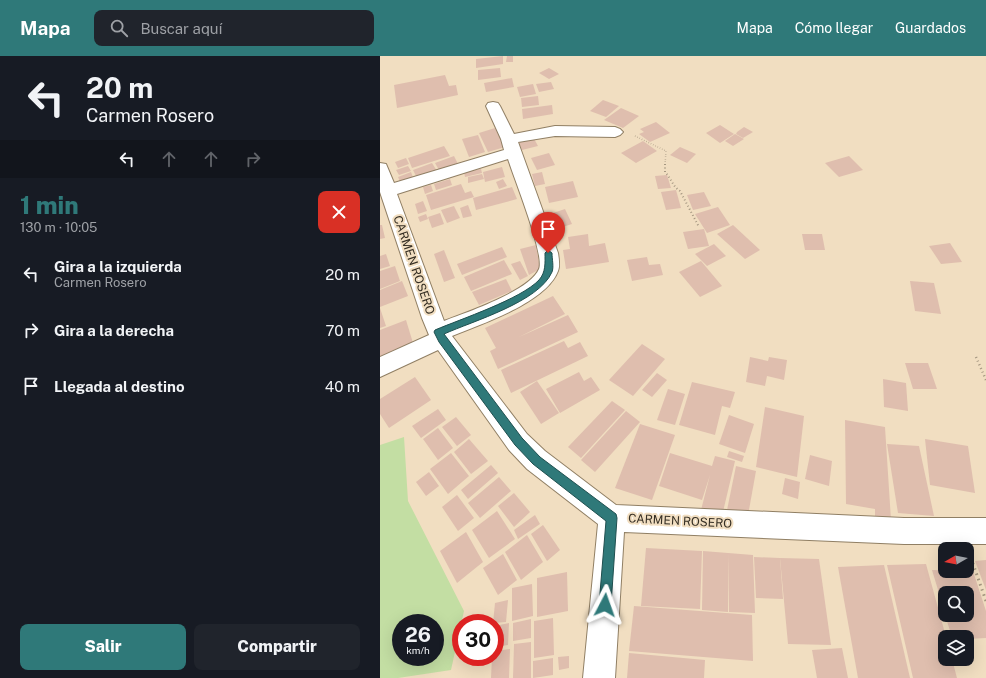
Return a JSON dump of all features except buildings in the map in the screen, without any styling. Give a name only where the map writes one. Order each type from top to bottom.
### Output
[{"type":"street","points":[[380,367],[525,294],[541,282],[549,270],[548,253],[511,145],[493,106]]},
{"type":"street","points":[[388,191],[511,145],[555,131],[615,132]]},
{"type":"street","name":"CARMEN ROSERO","points":[[380,168],[432,318],[440,336],[518,442],[536,460],[612,518],[904,531],[986,531]]},
{"type":"street","points":[[599,678],[612,518]]},
{"type":"path","points":[[615,132],[624,131],[666,151],[665,172],[671,178],[674,188],[680,191],[699,227]]},
{"type":"path","points":[[976,357],[986,380]]},
{"type":"path","points":[[963,532],[986,601]]},
{"type":"green space","points":[[404,437],[408,501],[464,611],[463,614],[452,614],[451,670],[398,678],[380,678],[380,445]]},
{"type":"route","points":[[548,253],[549,270],[541,282],[525,294],[508,303],[438,332],[518,442],[536,460],[612,518],[605,605]]}]
